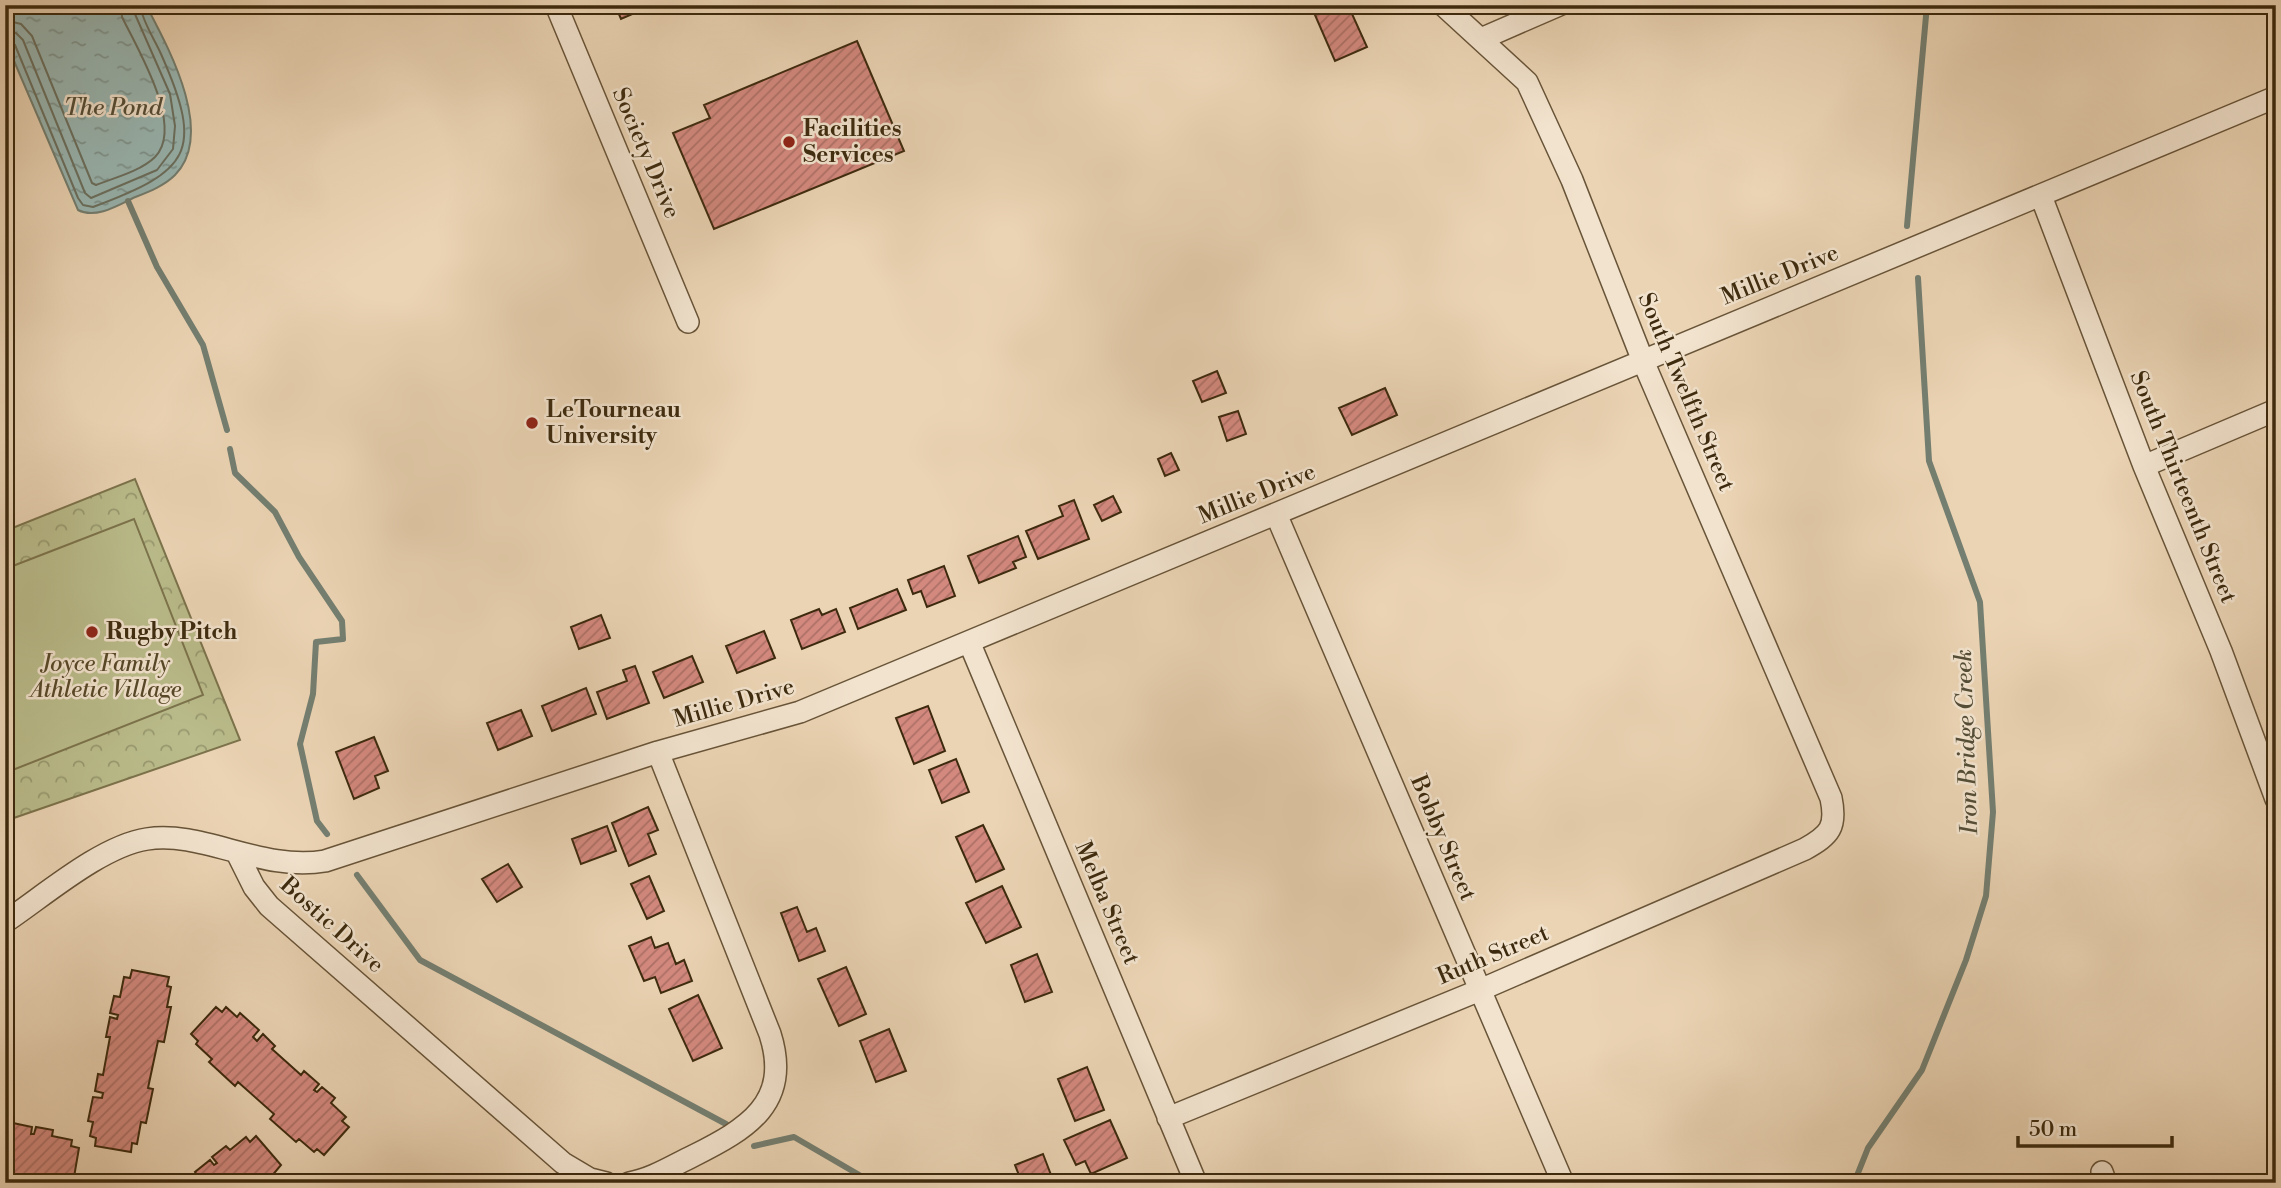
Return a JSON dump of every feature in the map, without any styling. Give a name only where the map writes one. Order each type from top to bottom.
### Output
[{"type":"street","name":"Society Drive","points":[[556,5],[688,321]]},
{"type":"street","name":"South Twelfth Street","points":[[1443,5],[1527,82],[1573,180],[1643,360],[1831,798],[1834,816],[1831,828]]},
{"type":"street","points":[[1481,38],[1559,5]]},
{"type":"street","name":"Millie Drive","points":[[237,853],[285,863],[325,860],[659,752],[800,712],[2276,97]]},
{"type":"street","name":"South Thirteenth Street","points":[[2041,196],[2144,466],[2225,661],[2276,799]]},
{"type":"street","points":[[2144,466],[2276,410]]},
{"type":"street","name":"Bobby Street","points":[[1276,514],[1563,1183]]},
{"type":"street","name":"Melba Street","points":[[970,643],[1196,1183]]},
{"type":"street","points":[[629,1183],[653,1176],[742,1130],[768,1100],[776,1066],[770,1034],[659,752]]},
{"type":"street","name":"Ruth Street","points":[[1168,1118],[1480,990],[1805,849],[1831,828]]},
{"type":"street","points":[[5,922],[98,860],[144,839],[176,839],[237,853]]},
{"type":"street","name":"Bostic Drive","points":[[237,853],[254,887],[269,906],[555,1157],[576,1172],[606,1183]]},
{"type":"green space","name":"Rugby Pitch","points":[[135,479],[240,740],[5,821],[5,531]]},
{"type":"green space","name":"Rugby Pitch","points":[[134,519],[203,695],[5,773],[5,569]]},
{"type":"water","name":"The Pond","points":[[5,5],[146,5],[176,66],[190,114],[191,137],[186,157],[175,175],[156,188],[106,210],[92,213],[78,210],[5,40]]},
{"type":"building","points":[[615,5],[653,5],[621,19]]},
{"type":"building","points":[[1337,5],[1348,5],[1367,47],[1335,61],[1315,15]]},
{"type":"building","name":"Facilities Services","points":[[857,41],[904,151],[714,229],[673,133],[710,118],[704,105]]},
{"type":"building","points":[[1217,371],[1226,393],[1202,402],[1193,381]]},
{"type":"building","points":[[1385,388],[1397,415],[1352,435],[1339,408]]},
{"type":"building","points":[[1238,411],[1246,434],[1227,441],[1219,417]]},
{"type":"building","points":[[1171,453],[1179,470],[1165,476],[1158,459]]},
{"type":"building","points":[[1113,496],[1121,512],[1102,521],[1094,505]]},
{"type":"building","points":[[1074,500],[1089,539],[1038,559],[1026,531],[1063,516],[1059,506]]},
{"type":"building","points":[[1018,536],[1026,557],[1013,562],[1016,568],[979,583],[968,556]]},
{"type":"building","points":[[944,566],[955,596],[927,607],[921,591],[913,594],[908,580]]},
{"type":"building","points":[[897,589],[906,610],[858,629],[850,608]]},
{"type":"building","points":[[819,609],[822,615],[836,609],[845,632],[802,649],[791,620]]},
{"type":"building","points":[[601,615],[610,638],[579,649],[571,627]]},
{"type":"building","points":[[764,631],[775,658],[737,673],[726,646]]},
{"type":"building","points":[[692,656],[703,682],[664,698],[653,672]]},
{"type":"building","points":[[635,666],[649,703],[607,719],[597,692],[627,681],[623,670]]},
{"type":"building","points":[[586,688],[596,714],[552,731],[542,706]]},
{"type":"building","points":[[928,706],[945,751],[914,764],[896,718]]},
{"type":"building","points":[[521,710],[532,736],[498,750],[487,723]]},
{"type":"building","points":[[374,737],[388,771],[375,776],[379,788],[354,799],[336,752]]},
{"type":"building","points":[[956,759],[969,792],[942,803],[929,770]]},
{"type":"building","points":[[648,807],[658,830],[648,834],[656,854],[629,866],[612,823]]},
{"type":"building","points":[[983,825],[1004,869],[976,882],[956,837]]},
{"type":"building","points":[[607,826],[616,851],[581,864],[572,839]]},
{"type":"building","points":[[508,864],[522,887],[497,902],[482,879]]},
{"type":"building","points":[[649,876],[664,911],[647,919],[631,884]]},
{"type":"building","points":[[1002,886],[1021,927],[986,943],[966,903]]},
{"type":"building","points":[[797,907],[807,932],[816,928],[825,951],[799,961],[781,913]]},
{"type":"building","points":[[651,937],[655,948],[668,943],[676,964],[684,960],[692,981],[661,993],[655,977],[644,981],[629,946]]},
{"type":"building","points":[[1037,954],[1052,992],[1025,1002],[1011,965]]},
{"type":"building","points":[[846,967],[866,1014],[839,1026],[818,979]]},
{"type":"building","points":[[132,970],[169,977],[167,986],[171,987],[167,1007],[171,1007],[164,1042],[158,1041],[148,1088],[153,1089],[146,1123],[141,1122],[137,1144],[132,1143],[131,1152],[95,1146],[96,1138],[90,1136],[93,1122],[88,1121],[93,1097],[102,1098],[103,1093],[95,1091],[98,1074],[103,1075],[110,1037],[106,1037],[110,1017],[117,1019],[118,1015],[110,1013],[114,996],[120,997],[124,977],[130,978]]},
{"type":"building","points":[[698,995],[722,1048],[693,1061],[669,1009]]},
{"type":"building","points":[[216,1007],[222,1012],[226,1007],[237,1017],[240,1013],[259,1030],[253,1037],[257,1041],[263,1034],[275,1046],[272,1049],[301,1075],[304,1071],[319,1084],[314,1090],[317,1092],[322,1087],[335,1098],[331,1103],[346,1117],[342,1121],[349,1127],[324,1155],[317,1149],[314,1152],[299,1139],[296,1142],[270,1119],[274,1114],[238,1082],[235,1086],[209,1062],[212,1059],[196,1044],[198,1041],[191,1034]]},
{"type":"building","points":[[889,1029],[906,1071],[876,1082],[860,1041]]},
{"type":"building","points":[[1087,1067],[1104,1110],[1075,1121],[1058,1079]]},
{"type":"building","points":[[1110,1120],[1127,1158],[1091,1174],[1085,1161],[1076,1165],[1064,1140]]},
{"type":"building","points":[[13,1123],[32,1127],[31,1134],[34,1134],[36,1127],[53,1130],[52,1136],[72,1140],[71,1146],[79,1148],[73,1183],[7,1181],[5,1126],[12,1128]]},
{"type":"building","points":[[256,1136],[281,1165],[266,1183],[189,1183],[198,1176],[195,1172],[210,1160],[214,1165],[217,1163],[212,1157],[226,1146],[230,1150],[246,1137],[250,1142]]},
{"type":"building","points":[[1043,1154],[1051,1175],[1032,1183],[1022,1183],[1015,1165]]},
{"type":"waterway","name":"Iron Bridge Creek","points":[[1907,226],[1927,5]]},
{"type":"waterway","points":[[128,201],[157,267],[203,345],[227,430]]},
{"type":"waterway","name":"Iron Bridge Creek","points":[[1854,1183],[1868,1148],[1922,1070],[1966,960],[1986,896],[1993,812],[1980,602],[1929,461],[1918,278]]},
{"type":"waterway","points":[[230,449],[235,473],[275,512],[299,557],[342,621],[343,639],[316,642],[313,694],[300,744],[317,821],[327,834]]},
{"type":"waterway","points":[[357,875],[420,960],[726,1124]]},
{"type":"waterway","points":[[754,1146],[794,1137],[873,1183]]},
{"type":"place","name":"Facilities Services","points":[[789,142]]},
{"type":"place","name":"LeTourneau University","points":[[532,423]]},
{"type":"place","name":"Rugby Pitch","points":[[92,632]]},
{"type":"park label","name":"Joyce Family Athletic Village","points":[[106,677]]}]
